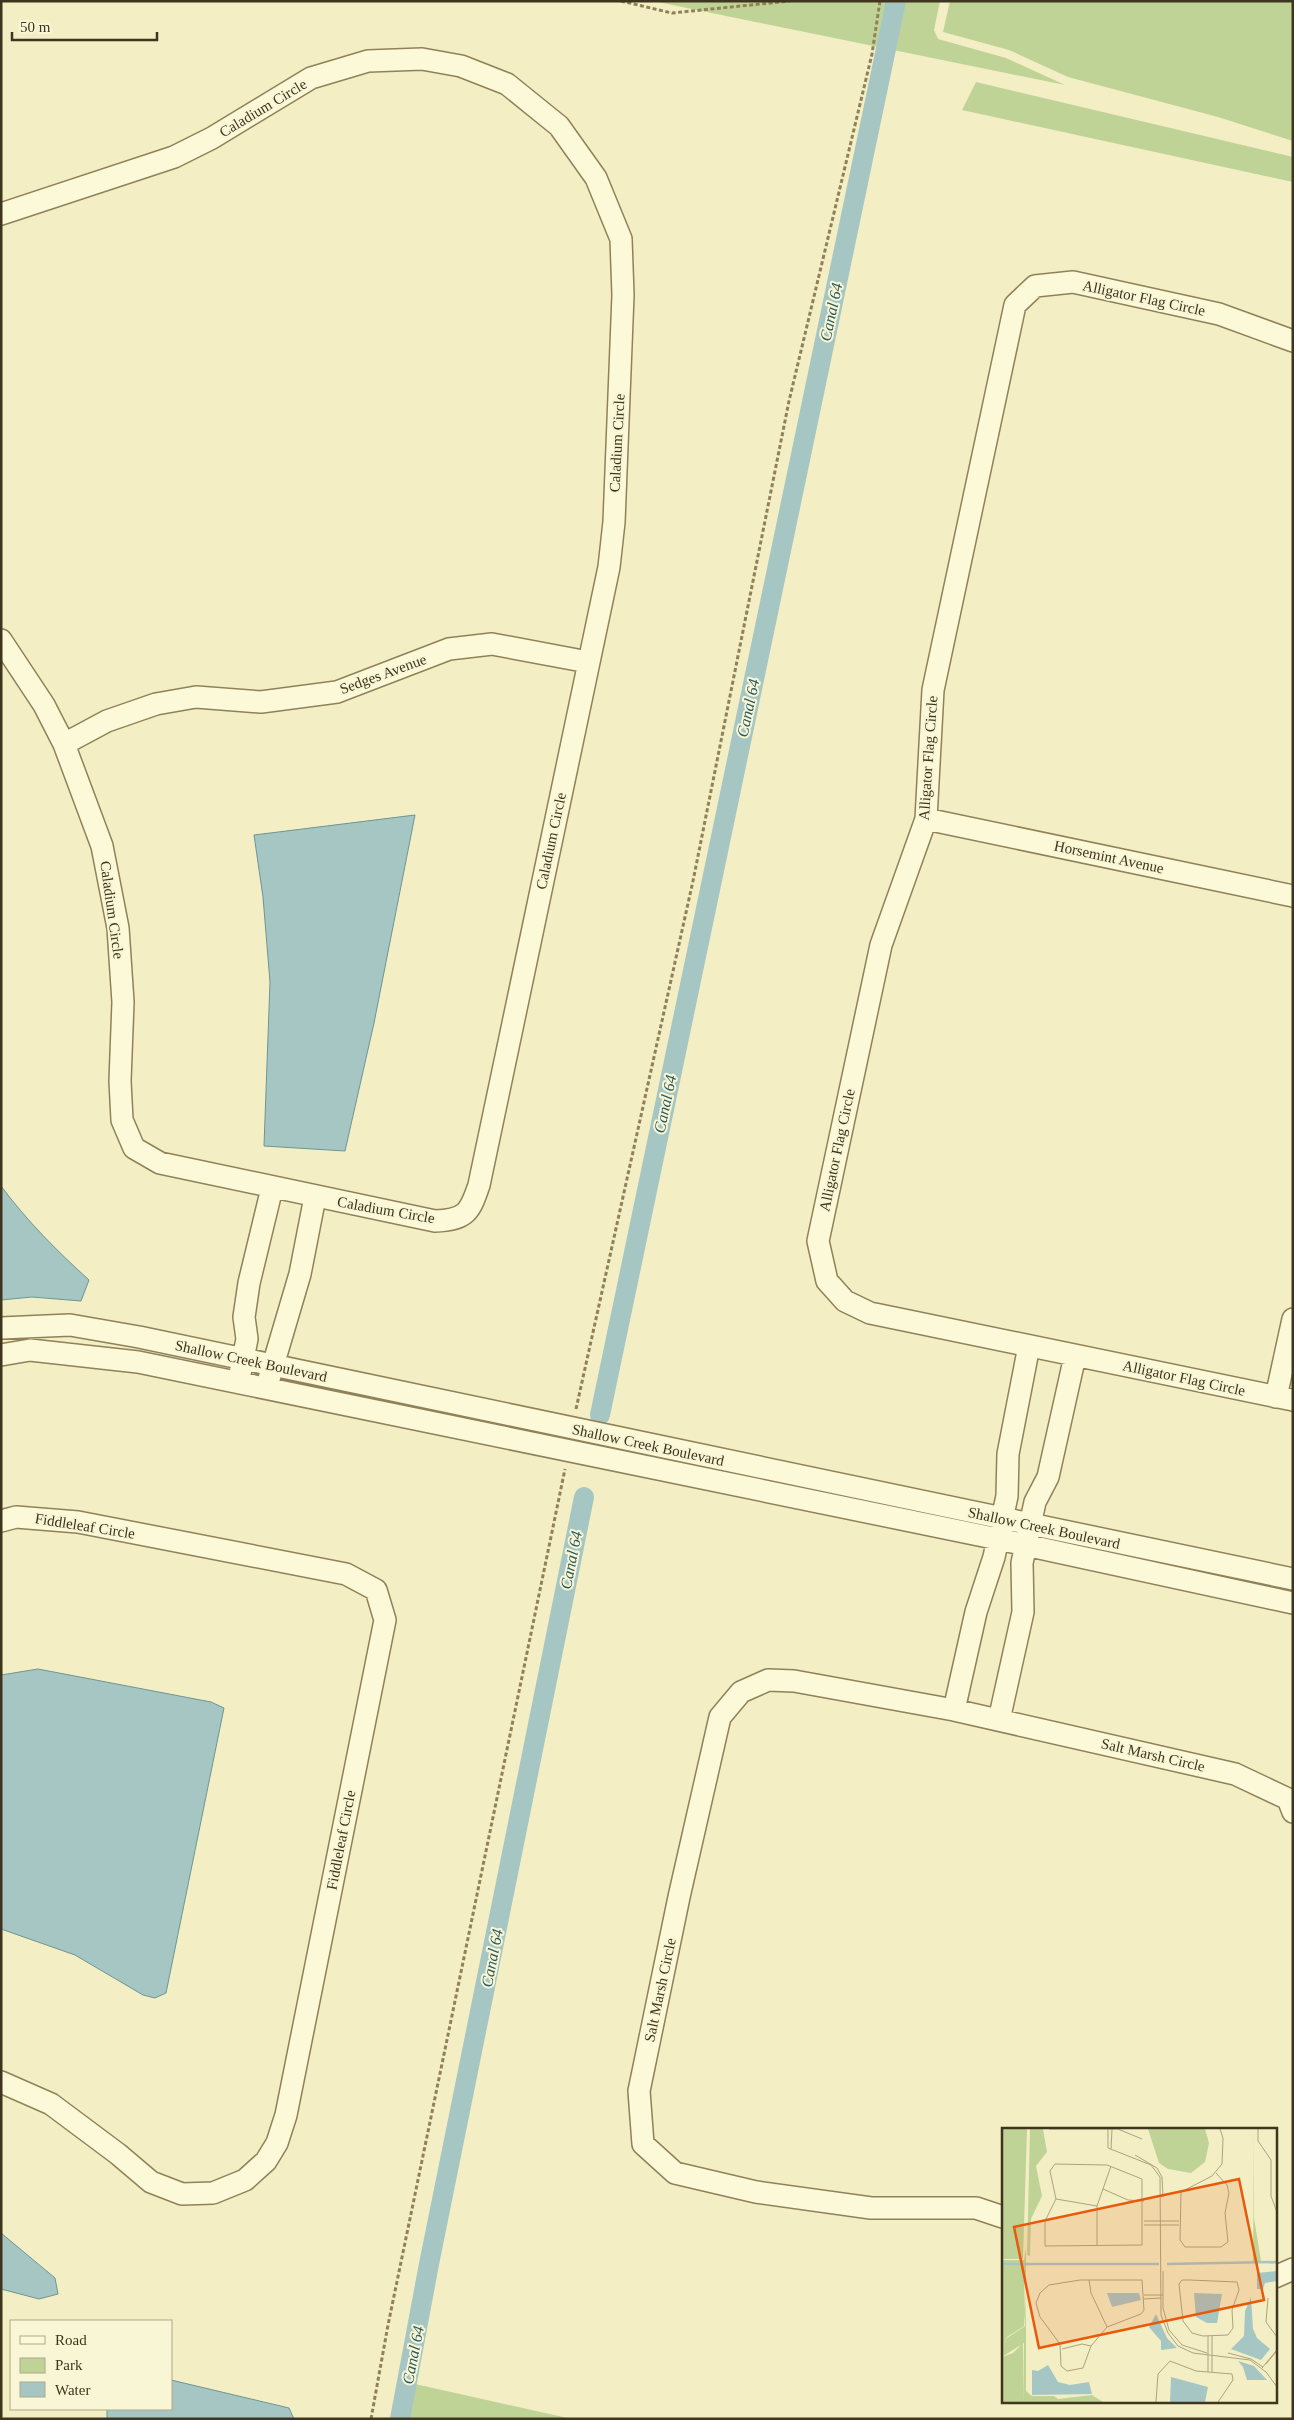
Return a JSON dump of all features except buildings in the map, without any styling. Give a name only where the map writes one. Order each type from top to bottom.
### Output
[{"type":"street","name":"Caladium Circle","points":[[1,214],[174,157],[212,138],[311,78],[368,62],[422,59],[461,66],[507,84],[559,126],[596,178],[621,238],[623,295],[614,522],[609,567],[479,1185],[471,1208],[453,1220],[435,1221],[160,1163],[134,1148],[122,1120],[120,1081],[123,1002],[118,928],[102,846],[64,744],[44,705],[1,640]]},
{"type":"street","name":"Alligator Flag Circle","points":[[1285,1399],[870,1313],[845,1301],[826,1280],[818,1242],[881,945],[926,819],[933,690],[1015,305],[1035,286],[1072,282],[1219,314],[1293,342]]},
{"type":"street","name":"Sedges Avenue","points":[[64,744],[108,721],[156,704],[196,697],[261,702],[337,692],[449,649],[492,644],[588,662]]},
{"type":"street","name":"Horsemint Avenue","points":[[926,819],[1293,896]]},
{"type":"street","points":[[238,1383],[247,1339],[244,1317],[249,1283],[272,1188]]},
{"type":"street","points":[[266,1389],[271,1365],[300,1274],[315,1197]]},
{"type":"street","points":[[1285,1399],[1293,1319]]},
{"type":"street","name":"Shallow Creek Boulevard","points":[[1,1328],[70,1325],[243,1359],[572,1429],[1028,1535],[1293,1603]]},
{"type":"street","points":[[954,1710],[976,1612],[1000,1529],[1007,1496],[1008,1454],[1029,1346]]},
{"type":"street","name":"Shallow Creek Boulevard","points":[[1,1355],[30,1350],[138,1362],[569,1451],[1000,1529]]},
{"type":"street","points":[[999,1720],[1023,1612],[1022,1563],[1035,1502],[1048,1477],[1075,1356]]},
{"type":"street","name":"Fiddleleaf Circle","points":[[1,1521],[16,1516],[78,1522],[346,1574],[376,1590],[385,1620],[286,2115],[277,2143],[266,2161],[245,2180],[213,2194],[182,2194],[151,2182],[51,2104],[1,2082]]},
{"type":"street","name":"Shallow Creek Boulevard","points":[[1028,1535],[1293,1579]]},
{"type":"street","name":"Salt Marsh Circle","points":[[1002,2217],[976,2208],[871,2208],[756,2192],[675,2173],[643,2144],[640,2091],[679,1897],[720,1717],[741,1692],[768,1680],[794,1681],[954,1710],[1235,1774],[1288,1798],[1293,1812]]},
{"type":"street","points":[[1276,2277],[1293,2269]]},
{"type":"path","points":[[621,1],[672,14],[790,1]]},
{"type":"path","points":[[572,1429],[693,881],[789,401],[872,54],[880,1]]},
{"type":"path","points":[[371,2419],[390,2315],[569,1451]]},
{"type":"green space","points":[[653,1],[940,1],[934,30],[938,39],[1006,58],[1065,85]]},
{"type":"green space","points":[[950,1],[1293,1],[1293,141],[1218,117],[1068,77],[1009,50],[943,32]]},
{"type":"green space","points":[[976,82],[1293,157],[1293,182],[962,110]]},
{"type":"green space","points":[[415,2384],[572,2419],[407,2419]]},
{"type":"water","points":[[415,815],[374,1023],[345,1151],[264,1146],[270,982],[263,897],[254,835]]},
{"type":"water","points":[[1,1186],[43,1235],[89,1280],[81,1301],[32,1297],[1,1300]]},
{"type":"water","points":[[38,1669],[211,1702],[224,1708],[166,1993],[155,1998],[143,1995],[75,1955],[1,1929],[1,1675]]},
{"type":"water","points":[[1,2233],[55,2278],[58,2294],[39,2299],[1,2289]]},
{"type":"water","points":[[172,2380],[289,2408],[294,2419],[107,2419],[107,2410],[172,2410]]},
{"type":"waterway","name":"Canal 64","points":[[600,1415],[896,1]]},
{"type":"waterway","name":"Canal 64","points":[[400,2419],[429,2264],[584,1497]]}]
